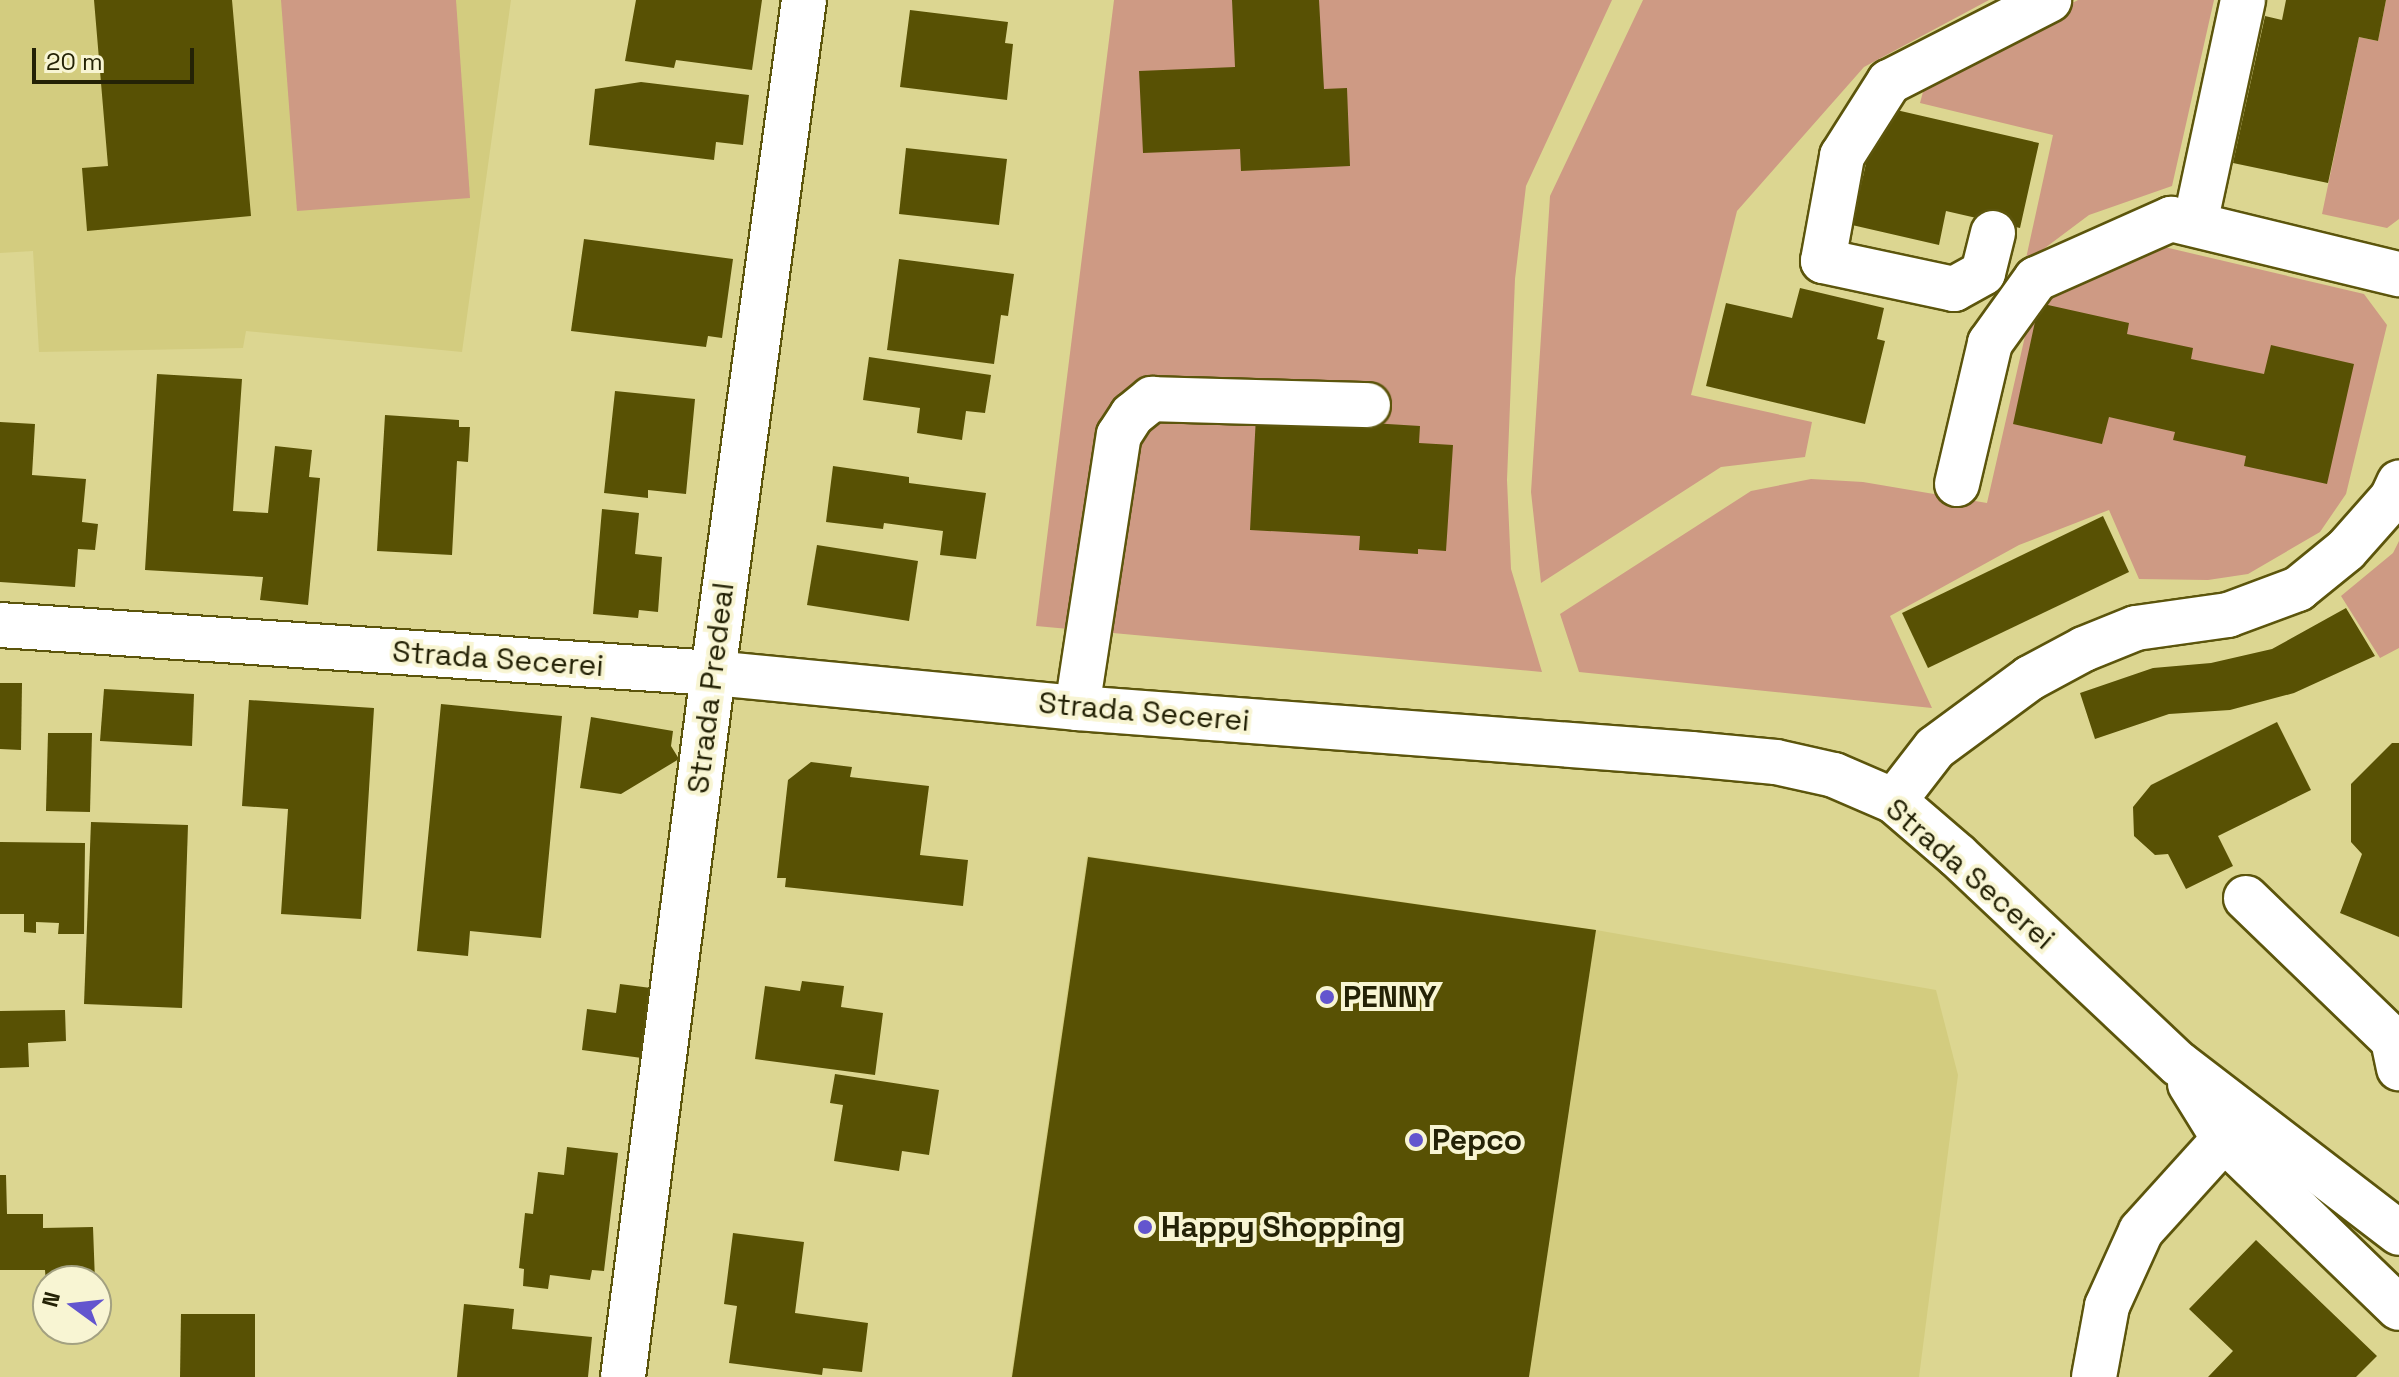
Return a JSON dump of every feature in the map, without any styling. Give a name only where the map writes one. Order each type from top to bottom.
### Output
[{"type":"street","name":"Strada Predeal","points":[[623,1377],[713,673],[804,0]]},
{"type":"street","points":[[1993,233],[1983,273],[1954,289],[1823,261],[1842,156],[1889,82],[2049,0]]},
{"type":"street","points":[[2195,224],[2243,0]]},
{"type":"street","points":[[1957,484],[1990,343],[2036,279],[2171,219],[2399,274]]},
{"type":"street","points":[[1077,708],[1119,435],[1132,415],[1152,399],[1368,405]]},
{"type":"street","points":[[1894,801],[1935,748],[2030,678],[2084,649],[2136,628],[2228,615],[2298,589],[2346,550],[2392,498],[2399,483]]},
{"type":"street","name":"Strada Secerei","points":[[0,625],[713,673],[1077,708],[1776,762],[1834,775],[1894,801],[1958,856],[2179,1064],[2399,1233]]},
{"type":"street","points":[[2246,898],[2393,1040],[2399,1068]]},
{"type":"street","name":"Strada Secerei","points":[[2179,1064],[2224,1139],[2399,1308]]},
{"type":"street","points":[[2094,1377],[2107,1306],[2141,1231],[2224,1139]]},
{"type":"shaded area","points":[[0,0],[511,0],[462,352],[246,331],[243,348],[39,352],[33,251],[0,253]]},
{"type":"shaded area","points":[[281,0],[456,0],[470,198],[297,211]]},
{"type":"shaded area","points":[[1114,0],[1612,0],[1526,186],[1515,279],[1507,480],[1511,569],[1542,672],[1036,626]]},
{"type":"shaded area","points":[[1643,0],[1989,0],[1864,67],[1737,211],[1691,395],[1812,422],[1805,457],[1721,467],[1541,583],[1531,492],[1550,196]]},
{"type":"shaded area","points":[[2078,0],[2214,0],[2172,186],[2089,215],[2025,263],[2053,135],[1920,103],[1927,77]]},
{"type":"shaded area","points":[[2386,0],[2399,0],[2399,219],[2387,228],[2322,214],[2359,37],[2378,41]]},
{"type":"shaded area","points":[[2156,245],[2364,294],[2387,325],[2346,494],[2320,532],[2248,574],[2208,580],[2139,579],[2109,510],[2019,545],[1890,616],[1932,708],[1579,672],[1560,614],[1751,491],[1811,479],[1863,482],[1987,503],[2033,301]]},
{"type":"shaded area","points":[[2399,541],[2399,648],[2380,658],[2341,596],[2393,553]]},
{"type":"shaded area","points":[[1087,856],[1596,930],[1936,990],[1958,1075],[1919,1377],[1011,1377]]},
{"type":"building","points":[[94,0],[232,0],[251,216],[87,231],[82,168],[108,166]]},
{"type":"building","points":[[636,0],[762,0],[752,70],[676,60],[674,68],[625,61]]},
{"type":"building","points":[[1232,0],[1319,0],[1324,89],[1347,88],[1350,166],[1241,171],[1240,149],[1143,153],[1139,71],[1235,67]]},
{"type":"building","points":[[2286,0],[2386,0],[2378,41],[2359,37],[2328,183],[2233,163],[2265,16],[2282,20]]},
{"type":"building","points":[[910,10],[1008,22],[1005,43],[1013,44],[1007,100],[900,87]]},
{"type":"building","points":[[641,82],[749,95],[743,145],[716,142],[714,160],[589,145],[595,89]]},
{"type":"building","points":[[1879,106],[2039,143],[2020,228],[1946,211],[1939,245],[1852,225]]},
{"type":"building","points":[[906,148],[1007,159],[999,225],[899,214]]},
{"type":"building","points":[[584,239],[733,259],[722,338],[708,336],[706,347],[571,331]]},
{"type":"building","points":[[899,259],[1014,274],[1008,316],[1001,315],[994,364],[887,350]]},
{"type":"building","points":[[1800,288],[1884,308],[1877,339],[1885,341],[1865,424],[1706,386],[1726,303],[1792,318]]},
{"type":"building","points":[[2039,303],[2129,323],[2127,334],[2193,348],[2191,359],[2264,374],[2271,345],[2354,364],[2327,484],[2244,466],[2246,456],[2173,440],[2175,432],[2109,417],[2102,444],[2013,424]]},
{"type":"building","points":[[869,357],[991,375],[985,413],[966,411],[962,440],[917,433],[920,408],[863,400]]},
{"type":"building","points":[[157,374],[242,379],[233,511],[268,513],[275,446],[312,450],[309,477],[320,478],[308,605],[260,600],[263,577],[145,570]]},
{"type":"building","points":[[615,391],[695,399],[686,494],[648,490],[648,498],[604,493]]},
{"type":"building","points":[[385,415],[459,420],[459,427],[470,427],[468,462],[457,461],[452,555],[377,551]]},
{"type":"building","points":[[1256,416],[1420,426],[1419,443],[1453,445],[1446,551],[1418,549],[1418,554],[1359,550],[1360,536],[1250,530]]},
{"type":"building","points":[[0,422],[35,424],[32,475],[86,479],[82,522],[98,524],[95,550],[78,549],[75,587],[0,582]]},
{"type":"building","points":[[833,466],[909,477],[909,483],[986,493],[976,559],[940,555],[943,531],[884,523],[883,529],[826,522]]},
{"type":"building","points":[[602,509],[639,513],[635,554],[662,557],[658,612],[639,610],[638,618],[593,614]]},
{"type":"building","points":[[2103,516],[2129,572],[1928,668],[1902,613]]},
{"type":"building","points":[[817,545],[918,561],[909,621],[807,605]]},
{"type":"building","points":[[2346,608],[2375,656],[2294,693],[2230,710],[2169,714],[2095,739],[2080,693],[2153,668],[2211,663],[2272,649]]},
{"type":"building","points":[[0,683],[22,683],[21,750],[0,749]]},
{"type":"building","points":[[104,689],[194,694],[192,746],[100,741]]},
{"type":"building","points":[[249,700],[374,708],[361,919],[281,914],[288,809],[242,806]]},
{"type":"building","points":[[441,704],[562,716],[541,938],[470,931],[468,956],[417,951]]},
{"type":"building","points":[[591,717],[673,731],[671,746],[679,759],[621,794],[580,788]]},
{"type":"building","points":[[2277,722],[2311,790],[2218,836],[2233,866],[2186,889],[2168,854],[2155,855],[2134,836],[2133,807],[2151,785]]},
{"type":"building","points":[[48,733],[92,733],[90,812],[46,811]]},
{"type":"building","points":[[2392,743],[2399,743],[2399,937],[2340,913],[2362,854],[2351,842],[2351,784]]},
{"type":"building","points":[[811,762],[852,767],[850,777],[929,786],[920,855],[968,860],[963,906],[785,887],[786,878],[777,878],[788,780]]},
{"type":"building","points":[[91,822],[188,825],[182,1008],[84,1004]]},
{"type":"building","points":[[0,842],[85,843],[84,934],[58,934],[59,923],[36,922],[36,933],[24,932],[24,914],[0,914]]},
{"type":"building","points":[[1088,857],[1596,930],[1529,1377],[1012,1377]]},
{"type":"building","points":[[802,981],[844,986],[841,1007],[883,1013],[875,1075],[755,1059],[765,986],[800,991]]},
{"type":"building","points":[[620,984],[651,988],[642,1058],[582,1050],[587,1009],[616,1013]]},
{"type":"building","points":[[65,1010],[66,1041],[28,1043],[29,1067],[0,1068],[0,1011]]},
{"type":"building","points":[[835,1074],[939,1090],[929,1155],[902,1151],[899,1171],[834,1161],[843,1105],[830,1103]]},
{"type":"building","points":[[567,1147],[618,1153],[604,1271],[592,1270],[590,1280],[550,1275],[548,1289],[523,1286],[524,1269],[519,1268],[525,1213],[533,1214],[538,1172],[564,1175]]},
{"type":"building","points":[[0,1175],[6,1175],[7,1214],[43,1214],[43,1228],[93,1227],[94,1265],[32,1265],[32,1270],[0,1270]]},
{"type":"building","points":[[733,1233],[804,1242],[795,1313],[868,1323],[862,1372],[823,1368],[822,1375],[729,1363],[737,1306],[724,1304]]},
{"type":"building","points":[[2256,1240],[2377,1356],[2356,1377],[2208,1377],[2233,1351],[2189,1309]]},
{"type":"building","points":[[464,1304],[514,1309],[512,1329],[592,1337],[588,1377],[457,1377]]},
{"type":"building","points":[[181,1314],[255,1314],[255,1377],[180,1377]]},
{"type":"place","name":"PENNY","points":[[1327,997]]},
{"type":"place","name":"Pepco","points":[[1416,1140]]},
{"type":"place","name":"Happy Shopping","points":[[1145,1227]]}]
